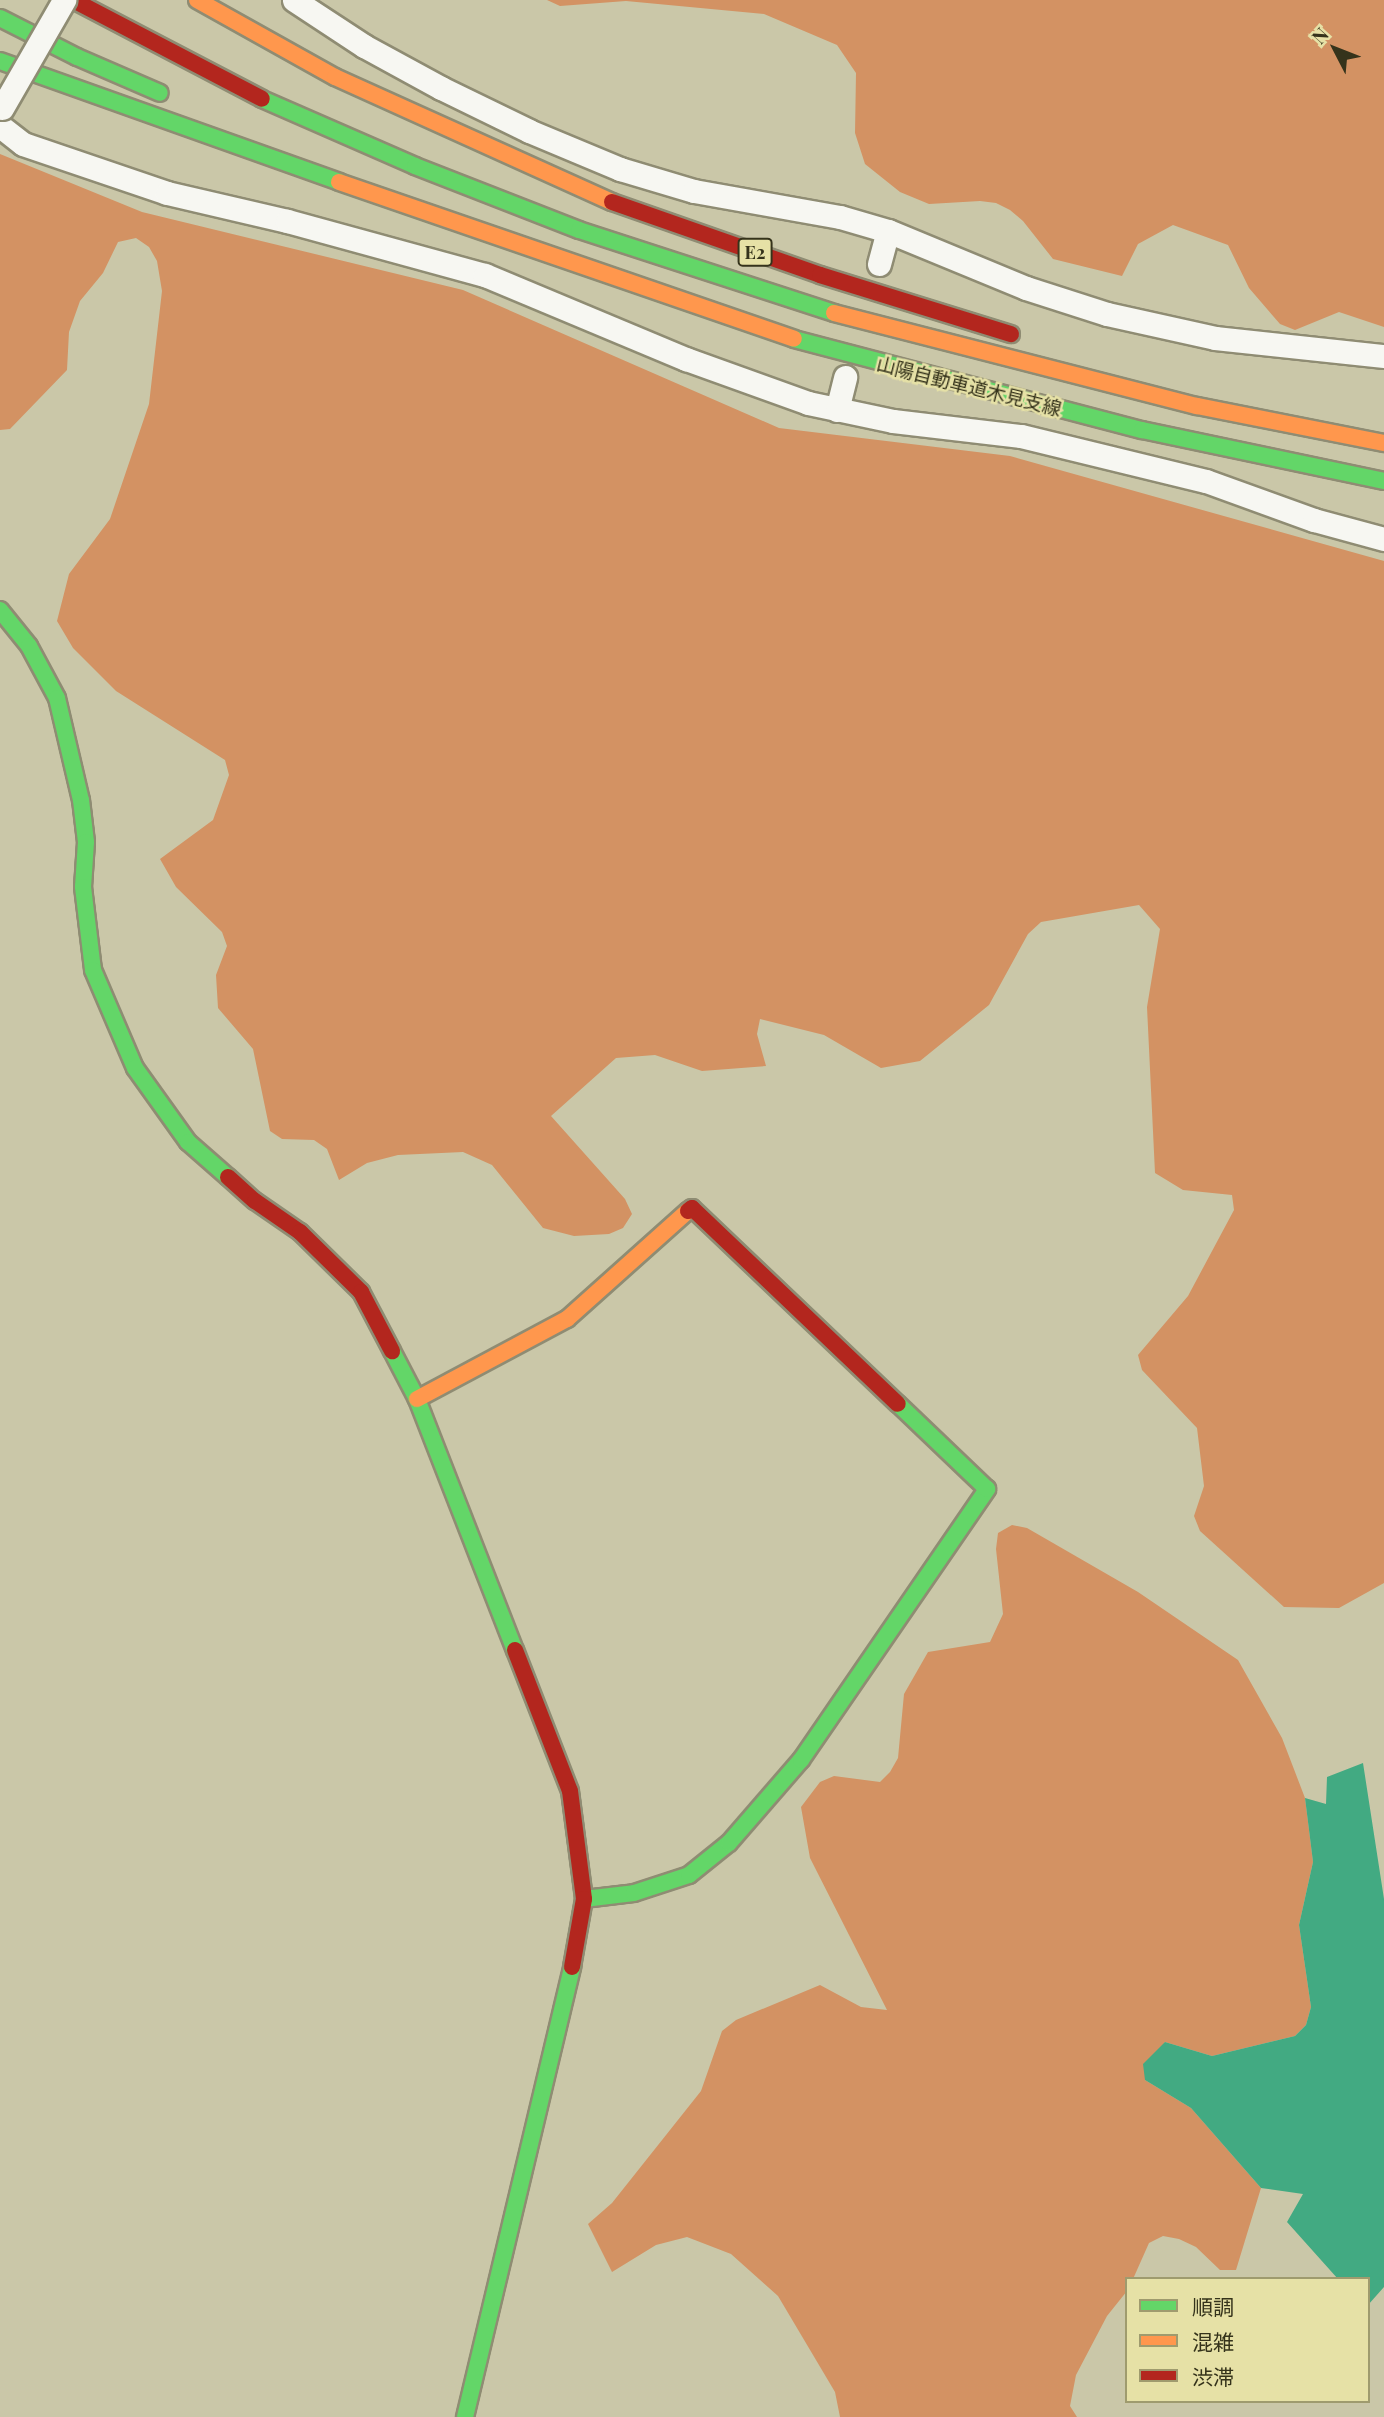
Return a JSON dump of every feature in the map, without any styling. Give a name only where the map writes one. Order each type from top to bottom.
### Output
[{"type":"main road","points":[[73,0],[281,109],[415,166],[579,230],[842,315],[1197,407],[1384,443]]},
{"type":"main road","name":"E2","points":[[197,0],[335,77],[593,195],[820,275],[1025,338]]},
{"type":"main road","points":[[0,18],[76,57],[177,100]]},
{"type":"main road","points":[[0,61],[563,261]]},
{"type":"main road","points":[[264,138],[563,261]]},
{"type":"main road","name":"山陽自動車道木見支線","points":[[563,261],[814,346],[1142,430],[1384,481]]},
{"type":"main road","points":[[1228,395],[1341,436]]},
{"type":"main road","points":[[0,610],[29,646],[57,698],[81,800],[86,842],[83,887],[93,970],[135,1068],[188,1142],[255,1201],[300,1232],[361,1292],[417,1399],[570,1791],[584,1899],[582,1924],[465,2417]]},
{"type":"main road","points":[[417,1399],[567,1319],[692,1208],[987,1489],[801,1760],[730,1843],[690,1875],[634,1894],[584,1899]]},
{"type":"street","points":[[64,0],[1,115],[23,144],[167,193],[288,221],[485,275],[686,359],[837,410],[893,421],[1021,436],[1206,481],[1314,520],[1384,539]]},
{"type":"street","points":[[294,0],[364,46],[440,88],[529,131],[620,169],[694,191],[840,217],[888,231],[1026,288],[1107,314],[1215,338],[1384,356]]},
{"type":"street","points":[[878,264],[888,231]]},
{"type":"street","points":[[837,410],[845,377]]},
{"type":"shaded area","points":[[547,0],[1384,0],[1384,327],[1339,312],[1295,330],[1280,324],[1249,288],[1228,245],[1173,225],[1138,244],[1122,276],[1053,259],[1023,221],[996,203],[980,201],[929,204],[900,192],[865,164],[855,133],[856,73],[837,45],[764,14],[626,1],[560,6]]},
{"type":"shaded area","points":[[0,154],[142,212],[463,290],[779,428],[1010,456],[1384,561],[1384,1583],[1339,1608],[1284,1607],[1200,1531],[1194,1516],[1204,1486],[1197,1428],[1142,1370],[1138,1355],[1188,1296],[1234,1210],[1232,1195],[1183,1190],[1155,1173],[1147,1007],[1160,929],[1139,905],[1041,922],[1028,934],[989,1005],[920,1061],[881,1068],[824,1035],[760,1019],[757,1034],[766,1066],[702,1071],[655,1055],[616,1058],[551,1116],[625,1199],[632,1214],[623,1228],[609,1234],[574,1236],[543,1228],[492,1165],[463,1152],[398,1155],[367,1163],[339,1180],[327,1149],[314,1140],[282,1139],[270,1131],[253,1049],[218,1008],[216,975],[227,946],[222,932],[176,887],[160,859],[213,820],[229,775],[225,760],[116,691],[73,648],[57,621],[69,574],[110,519],[149,404],[162,291],[157,261],[149,247],[136,238],[118,242],[103,273],[80,301],[69,332],[67,370],[10,429],[0,430]]},
{"type":"shaded area","points":[[1012,1525],[1027,1528],[1138,1592],[1238,1660],[1282,1738],[1305,1798],[1313,1862],[1299,1925],[1311,2007],[1306,2025],[1295,2036],[1212,2056],[1165,2042],[1145,2080],[1191,2108],[1261,2188],[1236,2270],[1220,2270],[1196,2247],[1179,2239],[1163,2236],[1149,2243],[1134,2277],[1125,2277],[1125,2294],[1107,2316],[1076,2375],[1070,2406],[1077,2417],[840,2417],[835,2392],[778,2296],[731,2254],[687,2237],[656,2245],[612,2272],[588,2224],[612,2203],[701,2091],[722,2031],[736,2020],[820,1985],[861,2007],[887,2010],[810,1858],[801,1807],[820,1782],[834,1776],[880,1782],[890,1772],[898,1758],[904,1694],[928,1652],[990,1642],[1003,1614],[996,1549],[998,1533]]},
{"type":"shaded area","points":[[1363,1763],[1384,1899],[1384,2287],[1370,2303],[1370,2277],[1336,2277],[1287,2222],[1303,2194],[1261,2188],[1191,2108],[1145,2080],[1143,2064],[1165,2042],[1212,2056],[1295,2036],[1306,2025],[1311,2007],[1299,1925],[1313,1862],[1305,1798],[1326,1804],[1327,1777]]},
{"type":"traffic: fast","points":[[0,18],[77,57],[160,93]]},
{"type":"traffic: fast","points":[[0,61],[339,182]]},
{"type":"traffic: fast","points":[[262,99],[415,166],[579,230],[834,313]]},
{"type":"traffic: fast","points":[[794,339],[1142,430],[1384,481]]},
{"type":"traffic: fast","points":[[0,610],[29,646],[57,698],[81,800],[86,842],[83,887],[93,970],[135,1068],[188,1142],[228,1177]]},
{"type":"traffic: fast","points":[[392,1351],[417,1399],[515,1650]]},
{"type":"traffic: fast","points":[[584,1899],[634,1893],[689,1875],[729,1843],[801,1760],[987,1489],[898,1404]]},
{"type":"traffic: fast","points":[[465,2417],[572,1967]]},
{"type":"traffic: slow","points":[[197,0],[335,77],[612,202]]},
{"type":"traffic: slow","points":[[339,182],[794,339]]},
{"type":"traffic: slow","points":[[834,313],[1197,406],[1384,443]]},
{"type":"traffic: slow","points":[[417,1399],[567,1319],[688,1211]]},
{"type":"traffic: jam","points":[[73,0],[262,99]]},
{"type":"traffic: jam","points":[[612,202],[820,275],[1011,334]]},
{"type":"traffic: jam","points":[[228,1177],[255,1201],[300,1232],[361,1292],[392,1351]]},
{"type":"traffic: jam","points":[[688,1211],[692,1208],[898,1404]]},
{"type":"traffic: jam","points":[[515,1650],[570,1791],[584,1899],[572,1967]]}]
